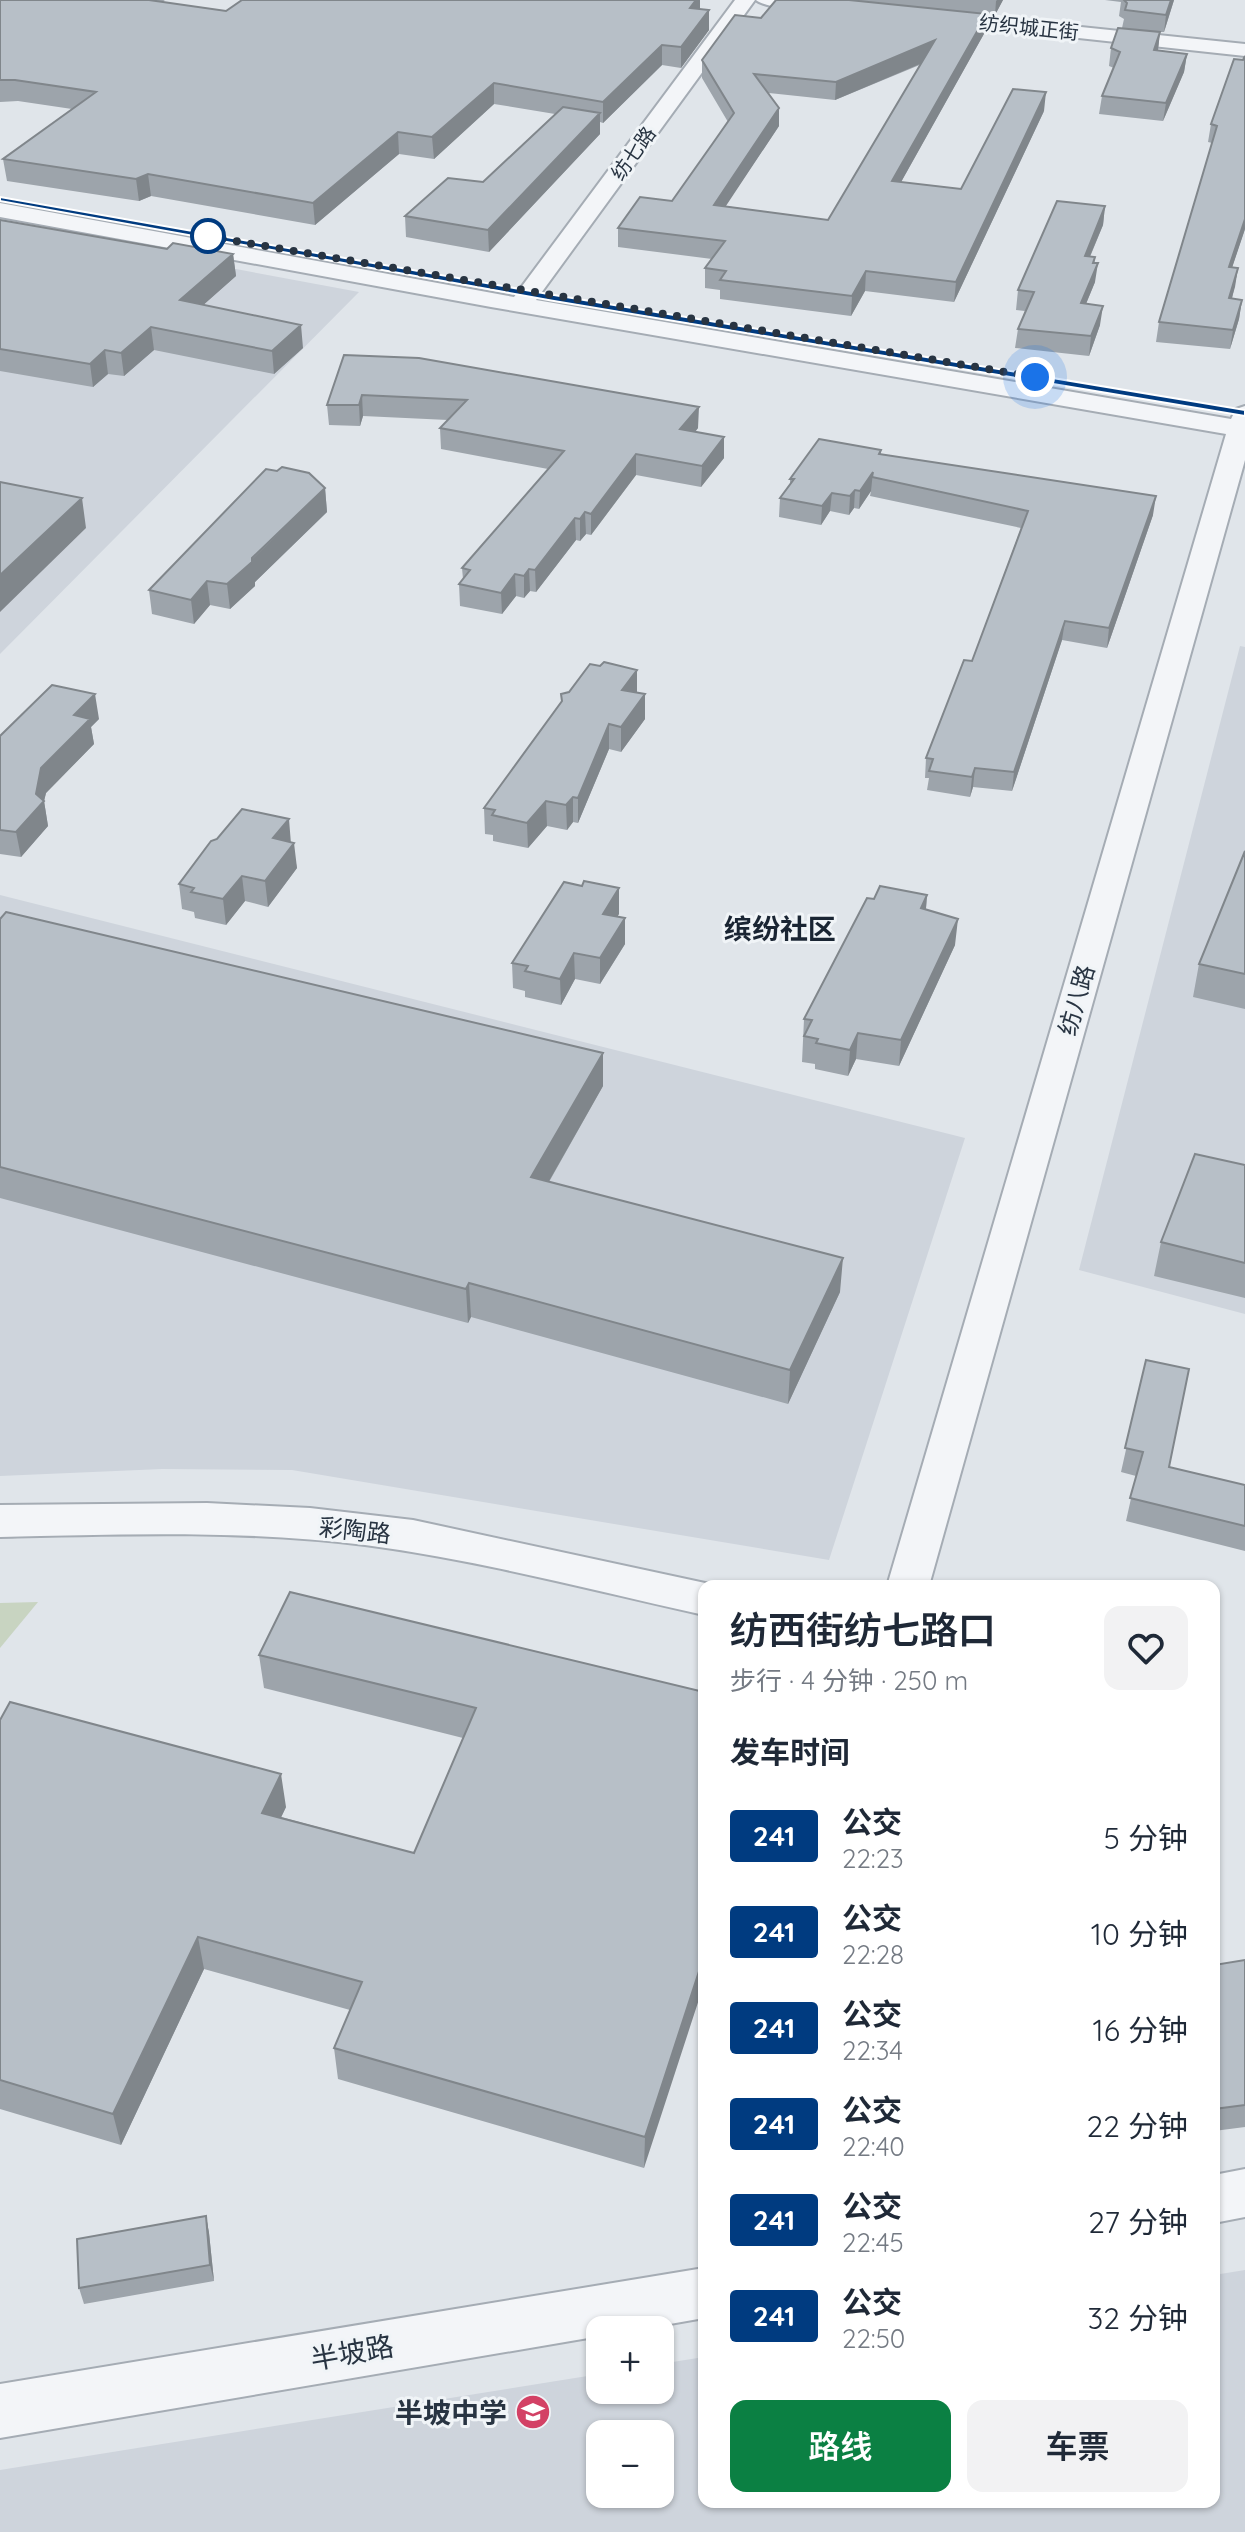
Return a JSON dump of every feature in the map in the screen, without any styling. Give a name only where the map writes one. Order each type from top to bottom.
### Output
[{"type":"street","name":"纺七路","points":[[526,300],[745,0]]},
{"type":"street","points":[[766,0],[843,8]]},
{"type":"street","name":"纺织城正街","points":[[1245,41],[921,12],[1245,50]]},
{"type":"street","points":[[0,199],[526,300]]},
{"type":"street","points":[[0,210],[1244,421]]},
{"type":"street","name":"纺八路","points":[[910,1580],[1244,421]]},
{"type":"street","name":"彩陶路","points":[[0,1521],[124,1518],[273,1522],[412,1536],[698,1597]]},
{"type":"street","points":[[1220,2198],[1245,2193]]},
{"type":"street","name":"半坡路","points":[[0,2411],[698,2294]]},
{"type":"shaded area","points":[[0,225],[359,292],[0,654]]},
{"type":"shaded area","points":[[1240,646],[1245,647],[1245,1314],[1079,1270]]},
{"type":"shaded area","points":[[0,895],[965,1138],[829,1560],[292,1470],[162,1469],[0,1476]]},
{"type":"shaded area","name":"半坡中学","points":[[1245,2270],[1245,2532],[0,2532],[0,2470],[586,2376],[586,2404],[674,2404],[674,2362],[698,2358],[698,2508],[1220,2508],[1220,2274]]},
{"type":"green space","points":[[38,1602],[0,1648],[0,1603]]},
{"type":"building","points":[[0,0],[149,0],[226,11],[242,0],[696,0],[690,8],[709,10],[681,47],[662,45],[603,102],[494,83],[432,137],[398,132],[313,203],[148,174],[136,179],[3,159],[96,92],[0,80]]},
{"type":"building","points":[[776,0],[849,0],[987,14],[892,181],[961,189],[1013,89],[1046,92],[956,282],[866,271],[852,296],[720,280],[726,271],[705,268],[725,241],[618,228],[640,197],[672,201],[734,113],[702,60],[735,15],[761,18]],"holes":[[[935,40],[828,220],[714,205],[779,108],[754,74],[836,82]]]},
{"type":"building","points":[[1124,0],[1171,0],[1166,15],[1125,10],[1127,3]]},
{"type":"building","points":[[1118,28],[1160,32],[1154,50],[1187,54],[1166,103],[1102,96],[1120,52],[1111,48]]},
{"type":"building","points":[[1245,56],[1245,219],[1229,267],[1238,268],[1229,298],[1242,300],[1233,330],[1159,322],[1217,126],[1211,124],[1234,59],[1243,60]]},
{"type":"building","points":[[563,107],[600,113],[488,230],[405,216],[448,178],[483,182]]},
{"type":"building","points":[[1057,201],[1105,206],[1085,256],[1095,257],[1093,263],[1098,263],[1081,303],[1103,306],[1091,336],[1018,329],[1034,292],[1018,290]]},
{"type":"building","points":[[0,220],[167,249],[173,243],[233,254],[180,300],[301,325],[272,351],[151,327],[121,353],[105,350],[90,364],[0,349]]},
{"type":"building","points":[[344,355],[419,358],[699,407],[680,429],[724,437],[702,466],[636,454],[591,514],[585,512],[580,519],[575,518],[535,570],[529,569],[524,576],[515,574],[501,593],[459,584],[470,570],[462,568],[564,451],[440,428],[467,400],[362,395],[359,405],[327,405]]},
{"type":"building","points":[[819,439],[881,450],[879,454],[1156,496],[1109,628],[1065,621],[1014,772],[975,768],[972,777],[929,771],[933,759],[926,758],[964,660],[972,661],[1028,511],[872,477],[873,472],[860,491],[855,490],[850,496],[832,493],[822,506],[780,498]]},
{"type":"building","points":[[282,467],[309,473],[325,488],[252,558],[252,562],[227,584],[207,581],[191,600],[149,590],[266,469],[277,471]]},
{"type":"building","points":[[0,482],[82,498],[0,575]]},
{"type":"building","points":[[604,662],[637,670],[622,690],[645,694],[621,727],[609,724],[578,798],[573,797],[566,805],[546,801],[527,823],[492,815],[495,810],[484,808],[562,701],[561,694],[569,692],[590,664],[600,666]]},
{"type":"building","points":[[52,685],[95,694],[74,715],[90,719],[41,768],[36,794],[44,801],[16,832],[0,830],[0,736]]},
{"type":"building","points":[[242,809],[289,819],[273,838],[294,843],[265,881],[242,876],[223,899],[191,892],[194,888],[179,884],[211,841],[217,839]]},
{"type":"building","points":[[1245,851],[1245,974],[1199,964]]},
{"type":"building","points":[[584,881],[619,888],[603,914],[625,918],[600,958],[574,953],[560,979],[525,971],[528,966],[512,963],[564,882],[582,886]]},
{"type":"building","points":[[880,886],[927,895],[921,908],[958,919],[901,1040],[858,1033],[850,1050],[816,1043],[818,1039],[804,1036],[812,1020],[804,1019],[867,898],[874,899]]},
{"type":"building","points":[[6,912],[603,1053],[531,1177],[843,1258],[790,1370],[469,1283],[466,1289],[0,1167],[0,919]]},
{"type":"building","points":[[1195,1154],[1245,1165],[1245,1263],[1161,1242]]},
{"type":"building","points":[[1146,1360],[1189,1369],[1169,1467],[1245,1485],[1245,1526],[1130,1498],[1143,1452],[1125,1448]]},
{"type":"building","points":[[290,1592],[698,1691],[698,1974],[645,2137],[334,2048],[362,1982],[198,1937],[113,2114],[0,2080],[0,1720],[10,1702],[281,1774],[262,1813],[414,1853],[476,1708],[259,1655]]},
{"type":"building","points":[[1245,1960],[1245,2105],[1220,2108],[1220,1964]]},
{"type":"building","points":[[206,2216],[210,2265],[79,2288],[77,2239]]},
{"type":"bus line","name":"241","points":[[0,199],[554,298],[1245,413]]},
{"type":"place","name":"半坡中学","points":[[533,2412]]},
{"type":"district","name":"缤纷社区","points":[[780,928]]},
{"type":"route","points":[[208,236],[194,234],[1035,377]]}]
